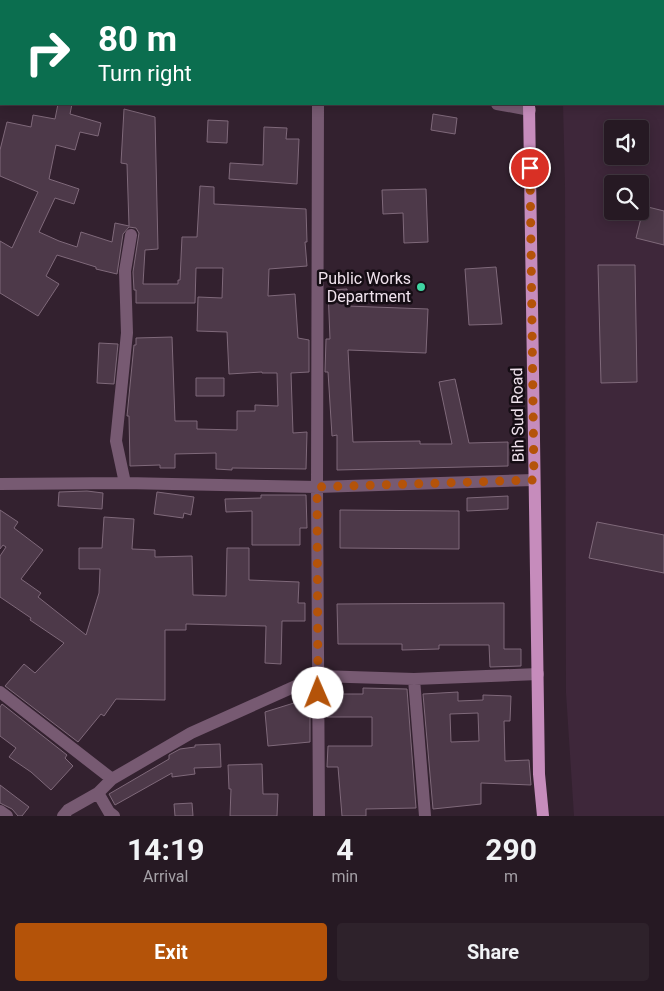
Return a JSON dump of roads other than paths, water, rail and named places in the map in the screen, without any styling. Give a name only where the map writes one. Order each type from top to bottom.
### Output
[{"type":"main road","name":"Bih Sud Road","points":[[530,107],[539,774],[543,816]]},
{"type":"street","points":[[318,105],[317,487],[319,816]]},
{"type":"street","points":[[508,105],[530,107]]},
{"type":"street","points":[[125,483],[116,441],[127,333],[125,271],[131,235]]},
{"type":"street","points":[[0,484],[125,483],[317,487],[534,480]]},
{"type":"street","points":[[63,816],[68,810],[98,793],[112,779],[191,733],[318,676],[414,679],[538,674]]},
{"type":"street","points":[[414,679],[425,816]]},
{"type":"street","points":[[0,692],[112,779]]},
{"type":"street","points":[[98,793],[108,812],[114,816]]},
{"type":"street","points":[[0,811],[7,816]]},
{"type":"place","name":"Public Works Department","points":[[421,287]]}]
